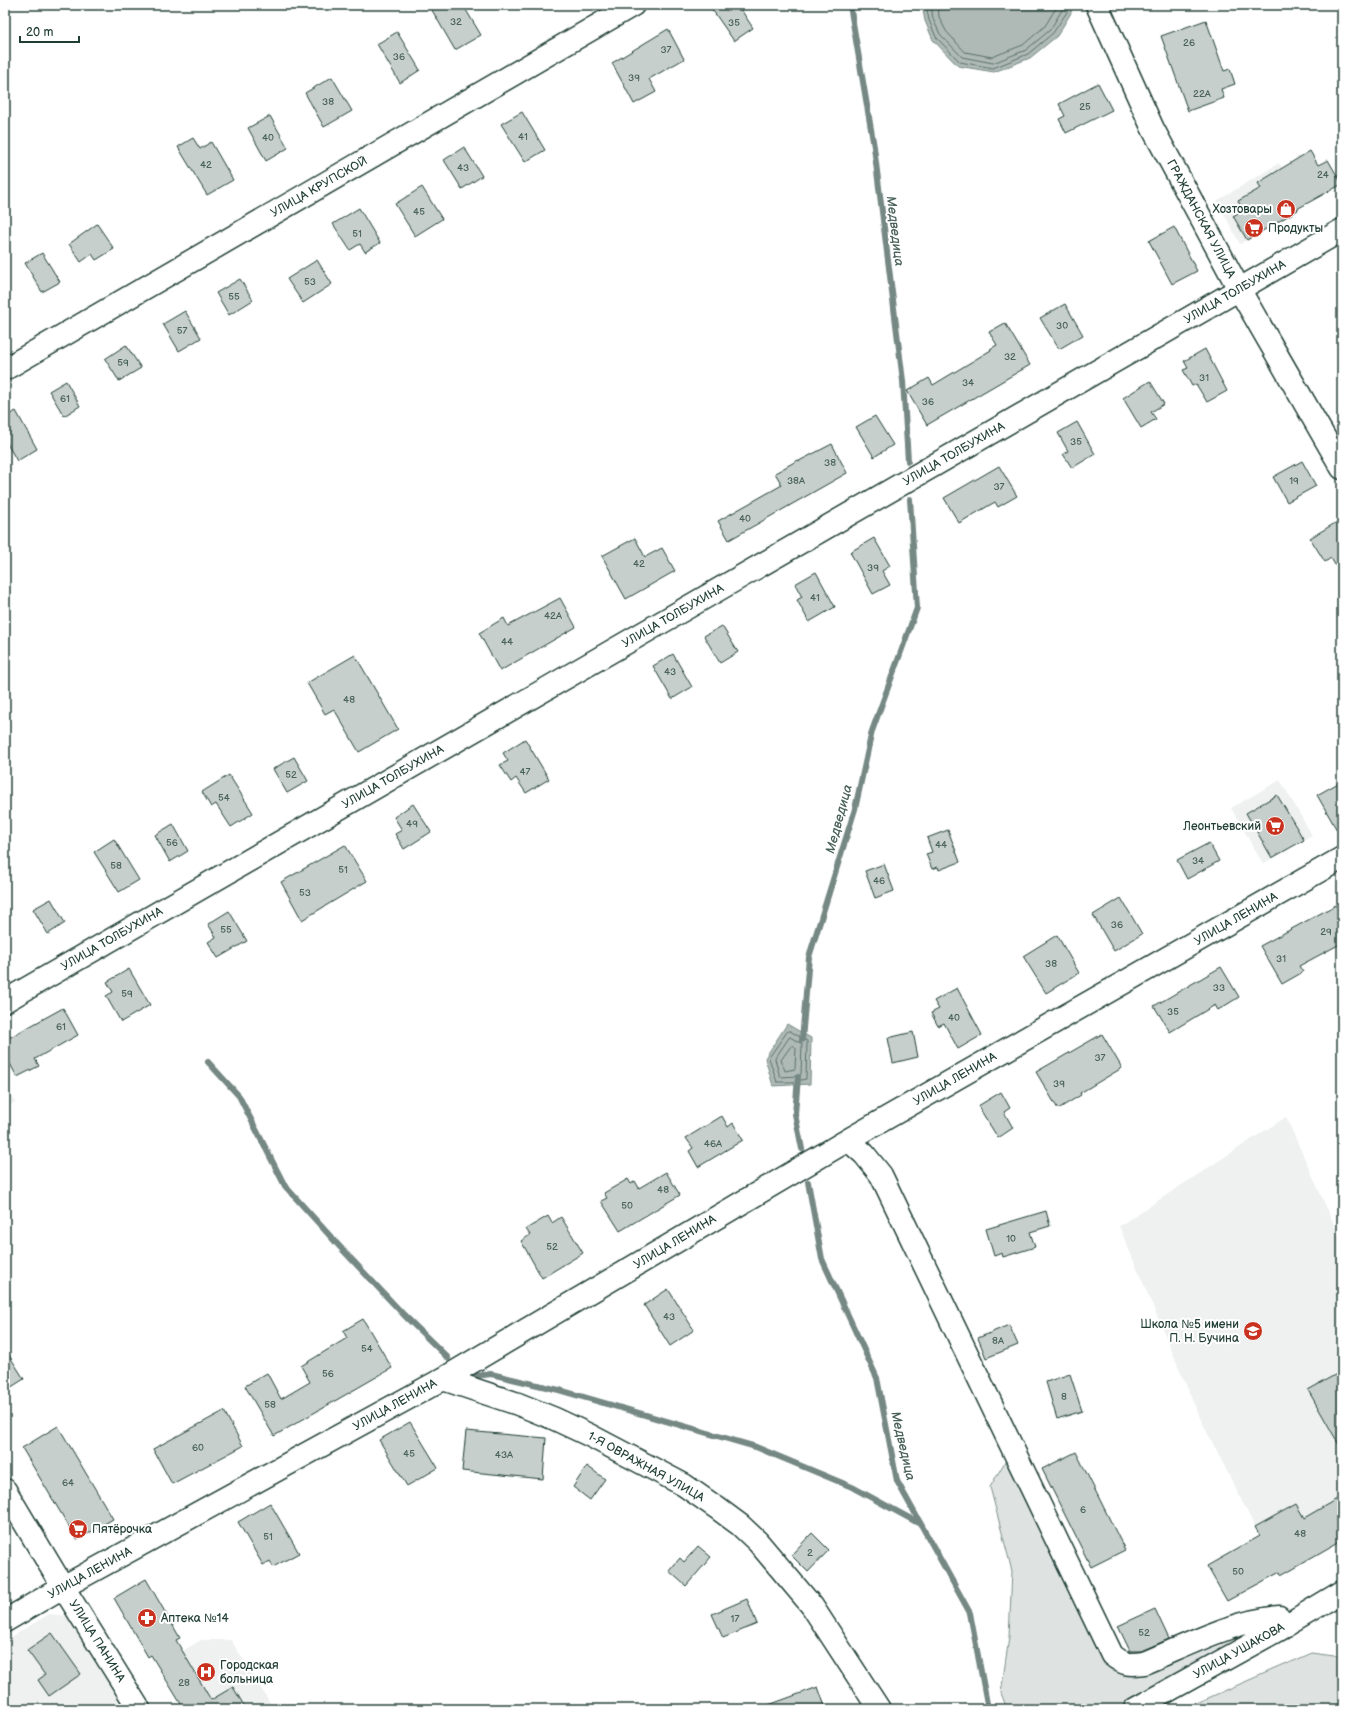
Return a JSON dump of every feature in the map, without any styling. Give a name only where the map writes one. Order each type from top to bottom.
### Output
[{"type":"street","name":"УЛИЦА КРУПСКОЙ","points":[[5,369],[633,5]]},
{"type":"street","name":"ГРАЖДАНСКАЯ УЛИЦА","points":[[1097,5],[1153,129],[1239,289],[1342,468]]},
{"type":"street","name":"УЛИЦА ТОЛБУХИНА","points":[[5,1001],[1342,230]]},
{"type":"street","name":"УЛИЦА ЛЕНИНА","points":[[5,1621],[63,1587],[443,1379],[848,1140],[1342,858]]},
{"type":"street","points":[[848,1140],[864,1154],[881,1175],[1112,1655],[1120,1661],[1130,1665],[1144,1663],[1238,1624],[1265,1618],[1280,1617],[1286,1626]]},
{"type":"street","name":"1-Я ОВРАЖНАЯ УЛИЦА","points":[[443,1379],[518,1404],[589,1435],[684,1486],[728,1516],[758,1542],[812,1606],[880,1709]]},
{"type":"street","name":"УЛИЦА ПАНИНА","points":[[5,1490],[139,1709]]},
{"type":"street","name":"УЛИЦА УШАКОВА","points":[[1135,1709],[1286,1626],[1342,1592]]},
{"type":"shaded area","points":[[1279,163],[1305,205],[1240,244],[1217,201]]},
{"type":"shaded area","points":[[1280,780],[1312,835],[1263,864],[1231,808]]},
{"type":"shaded area","points":[[5,1085],[15,1102],[5,1108]]},
{"type":"shaded area","name":"Школа №5 имени П. Н. Бучина","points":[[1286,1117],[1342,1242],[1342,1540],[1281,1575],[1201,1420],[1119,1226]]},
{"type":"shaded area","points":[[1009,1455],[1118,1666],[1239,1628],[1274,1629],[1117,1709],[1007,1709],[1001,1693],[1009,1637],[1012,1571],[990,1487]]},
{"type":"shaded area","points":[[49,1614],[68,1616],[126,1709],[5,1709],[5,1641]]},
{"type":"shaded area","name":"Городская больница","points":[[201,1640],[231,1640],[274,1709],[184,1709],[158,1666]]},
{"type":"shaded area","points":[[1311,1653],[1342,1657],[1342,1709],[1183,1709]]},
{"type":"water","points":[[922,5],[1072,5],[1071,13],[1057,36],[1030,58],[994,72],[958,66],[933,40],[925,21]]},
{"type":"water","points":[[787,1024],[811,1038],[810,1084],[773,1086],[765,1058]]},
{"type":"building","points":[[429,5],[463,5],[481,35],[455,50]]},
{"type":"building","points":[[709,5],[738,5],[753,28],[734,41]]},
{"type":"building","points":[[1206,20],[1224,71],[1230,69],[1235,84],[1221,89],[1224,98],[1188,111],[1161,36]]},
{"type":"building","points":[[668,29],[684,59],[649,79],[656,92],[634,104],[612,63]]},
{"type":"building","points":[[397,32],[420,70],[400,83],[377,44]]},
{"type":"building","points":[[332,77],[352,111],[324,127],[305,93]]},
{"type":"building","points":[[1098,83],[1112,110],[1066,133],[1059,119],[1065,116],[1059,104]]},
{"type":"building","points":[[522,112],[545,150],[525,162],[501,124]]},
{"type":"building","points":[[270,116],[288,148],[266,161],[248,128]]},
{"type":"building","points":[[193,138],[200,149],[211,142],[233,180],[207,195],[178,147]]},
{"type":"building","points":[[464,147],[482,176],[462,189],[444,160]]},
{"type":"building","points":[[1310,151],[1318,165],[1328,160],[1342,184],[1297,209],[1298,210],[1247,240],[1233,216],[1243,210],[1238,201],[1261,188],[1258,183]]},
{"type":"building","points":[[422,187],[442,219],[415,236],[395,204]]},
{"type":"building","points":[[359,208],[380,243],[365,252],[360,244],[350,250],[333,224]]},
{"type":"building","points":[[97,224],[114,249],[96,260],[92,254],[81,262],[69,244]]},
{"type":"building","points":[[1174,227],[1197,271],[1172,284],[1149,241]]},
{"type":"building","points":[[42,253],[60,282],[42,292],[25,263]]},
{"type":"building","points":[[317,260],[332,284],[303,303],[287,279]]},
{"type":"building","points":[[240,279],[253,300],[229,315],[216,293]]},
{"type":"building","points":[[1065,304],[1083,335],[1059,349],[1040,318]]},
{"type":"building","points":[[185,311],[201,338],[179,351],[163,324]]},
{"type":"building","points":[[1005,323],[1030,365],[927,425],[907,391],[929,378],[933,385],[991,350],[990,349],[997,345],[989,332]]},
{"type":"building","points":[[126,345],[141,368],[119,381],[105,359]]},
{"type":"building","points":[[1205,349],[1227,391],[1207,402],[1196,384],[1192,386],[1183,370],[1188,368],[1184,361]]},
{"type":"building","points":[[66,381],[80,406],[64,416],[49,391]]},
{"type":"building","points":[[1150,381],[1164,404],[1151,412],[1156,419],[1141,428],[1123,398]]},
{"type":"building","points":[[16,411],[37,449],[17,461],[5,440],[5,417]]},
{"type":"building","points":[[875,416],[893,445],[874,457],[856,427]]},
{"type":"building","points":[[1077,422],[1095,454],[1072,468],[1063,454],[1068,451],[1058,433]]},
{"type":"building","points":[[832,444],[847,473],[729,540],[718,521],[782,485],[775,473]]},
{"type":"building","points":[[1302,461],[1316,486],[1287,502],[1273,477]]},
{"type":"building","points":[[999,466],[1017,496],[998,507],[995,502],[959,523],[944,498]]},
{"type":"building","points":[[1337,522],[1342,532],[1342,577],[1331,558],[1325,562],[1310,538]]},
{"type":"building","points":[[635,538],[645,557],[662,548],[675,571],[626,599],[602,556]]},
{"type":"building","points":[[874,538],[890,566],[882,571],[890,585],[873,594],[850,552]]},
{"type":"building","points":[[816,572],[835,607],[809,622],[797,600],[802,597],[795,584]]},
{"type":"building","points":[[560,598],[576,627],[500,671],[479,633],[504,618],[508,626]]},
{"type":"building","points":[[722,626],[738,652],[720,663],[704,636]]},
{"type":"building","points":[[673,654],[692,687],[672,699],[653,666]]},
{"type":"building","points":[[355,655],[398,729],[359,752],[334,709],[325,714],[307,683]]},
{"type":"building","points":[[525,739],[549,779],[526,793],[516,778],[511,782],[500,765],[508,761],[503,753]]},
{"type":"building","points":[[294,757],[308,781],[287,793],[273,769]]},
{"type":"building","points":[[229,775],[253,813],[231,827],[216,804],[211,807],[202,792]]},
{"type":"building","points":[[1342,781],[1342,839],[1317,795]]},
{"type":"building","name":"Леонтьевский","points":[[1277,795],[1304,840],[1272,858],[1246,813]]},
{"type":"building","points":[[413,804],[431,832],[404,849],[395,834],[402,830],[394,817]]},
{"type":"building","points":[[173,824],[188,851],[170,862],[155,835]]},
{"type":"building","points":[[948,830],[960,862],[939,870],[938,867],[932,869],[926,854],[932,852],[927,838]]},
{"type":"building","points":[[114,839],[139,880],[119,892],[94,852]]},
{"type":"building","points":[[1209,843],[1219,861],[1187,879],[1177,860]]},
{"type":"building","points":[[345,845],[367,881],[302,920],[281,882]]},
{"type":"building","points":[[884,864],[894,891],[875,898],[865,871]]},
{"type":"building","points":[[1121,898],[1142,934],[1114,951],[1093,915]]},
{"type":"building","points":[[51,899],[65,923],[48,934],[33,909]]},
{"type":"building","points":[[1336,905],[1342,916],[1342,943],[1299,966],[1303,972],[1282,984],[1260,946]]},
{"type":"building","points":[[229,911],[247,941],[218,958],[208,942],[216,937],[208,924]]},
{"type":"building","points":[[1057,935],[1079,973],[1046,993],[1023,956]]},
{"type":"building","points":[[1221,967],[1239,997],[1218,1010],[1215,1005],[1170,1032],[1154,1006]]},
{"type":"building","points":[[129,969],[150,1005],[121,1022],[106,996],[113,992],[107,982]]},
{"type":"building","points":[[957,988],[982,1035],[958,1049],[944,1023],[938,1026],[931,1013],[939,1009],[934,1001]]},
{"type":"building","points":[[63,1008],[78,1035],[35,1059],[39,1066],[17,1077],[5,1054],[5,1040]]},
{"type":"building","points":[[913,1032],[918,1057],[893,1063],[888,1038]]},
{"type":"building","points":[[1102,1034],[1122,1068],[1080,1093],[1081,1095],[1058,1109],[1036,1072]]},
{"type":"building","points":[[1001,1092],[1010,1108],[1004,1112],[1013,1128],[998,1138],[978,1106]]},
{"type":"building","points":[[722,1116],[728,1127],[733,1123],[743,1140],[698,1167],[689,1151],[693,1148],[686,1138]]},
{"type":"building","points":[[666,1172],[680,1195],[620,1231],[601,1201],[607,1198],[604,1193],[628,1179],[631,1184],[635,1181],[639,1188]]},
{"type":"building","points":[[1046,1211],[1050,1226],[1030,1232],[1035,1247],[1003,1257],[1002,1253],[994,1256],[986,1229]]},
{"type":"building","points":[[548,1216],[552,1223],[561,1217],[583,1253],[542,1278],[521,1241],[530,1235],[526,1229]]},
{"type":"building","points":[[668,1289],[694,1330],[670,1346],[644,1305]]},
{"type":"building","points":[[363,1319],[392,1368],[274,1436],[245,1386],[267,1373],[281,1399],[310,1382],[301,1366],[347,1338],[343,1331]]},
{"type":"building","points":[[1009,1325],[1018,1345],[986,1358],[978,1338]]},
{"type":"building","points":[[5,1349],[24,1379],[5,1391]]},
{"type":"building","points":[[1342,1371],[1342,1450],[1308,1390]]},
{"type":"building","points":[[1070,1374],[1082,1411],[1057,1419],[1046,1382]]},
{"type":"building","points":[[224,1411],[243,1446],[172,1484],[153,1449]]},
{"type":"building","points":[[410,1422],[438,1468],[407,1486],[379,1440]]},
{"type":"building","points":[[58,1426],[113,1519],[77,1540],[22,1448]]},
{"type":"building","points":[[466,1431],[546,1438],[543,1479],[462,1471]]},
{"type":"building","points":[[1076,1452],[1125,1550],[1091,1567],[1042,1469]]},
{"type":"building","points":[[587,1466],[605,1479],[590,1500],[573,1487]]},
{"type":"building","points":[[1342,1496],[1342,1540],[1281,1575],[1280,1572],[1227,1601],[1207,1566],[1260,1536],[1255,1527],[1296,1504],[1304,1518]]},
{"type":"building","points":[[270,1503],[299,1553],[273,1567],[270,1561],[263,1565],[238,1522]]},
{"type":"building","points":[[812,1533],[829,1550],[808,1572],[791,1555]]},
{"type":"building","points":[[698,1546],[711,1557],[686,1586],[669,1571],[680,1558],[684,1562]]},
{"type":"building","points":[[146,1579],[180,1638],[176,1640],[211,1700],[233,1687],[246,1709],[184,1709],[151,1655],[148,1657],[114,1598]]},
{"type":"building","points":[[747,1599],[757,1624],[723,1638],[712,1614]]},
{"type":"building","points":[[1155,1609],[1169,1639],[1141,1651],[1130,1651],[1118,1626]]},
{"type":"building","points":[[52,1633],[81,1674],[49,1696],[38,1680],[45,1675],[27,1650]]},
{"type":"building","points":[[818,1687],[826,1709],[764,1709],[763,1707]]},
{"type":"waterway","name":"Медведица","points":[[850,5],[874,147],[903,381],[908,461]]},
{"type":"waterway","name":"Медведица","points":[[802,1040],[809,957],[855,809],[872,731],[917,608],[910,499]]},
{"type":"waterway","points":[[208,1062],[239,1096],[285,1186],[404,1315],[448,1358]]},
{"type":"waterway","name":"Медведица","points":[[798,1077],[795,1114],[802,1149]]},
{"type":"waterway","name":"Медведица","points":[[808,1182],[822,1259],[877,1378],[897,1481],[970,1613],[988,1709]]},
{"type":"waterway","points":[[468,1377],[491,1374],[559,1390],[756,1447],[852,1487],[922,1525]]},
{"type":"place","name":"Хозтовары","points":[[1286,209]]},
{"type":"place","name":"Продукты","points":[[1254,228]]},
{"type":"place","name":"Леонтьевский","points":[[1275,826]]},
{"type":"place","name":"Школа №5 имени П. Н. Бучина","points":[[1253,1331]]},
{"type":"place","name":"Пятёрочка","points":[[78,1529]]},
{"type":"place","name":"Аптека №14","points":[[147,1618]]},
{"type":"place","name":"Городская больница","points":[[206,1672]]}]
